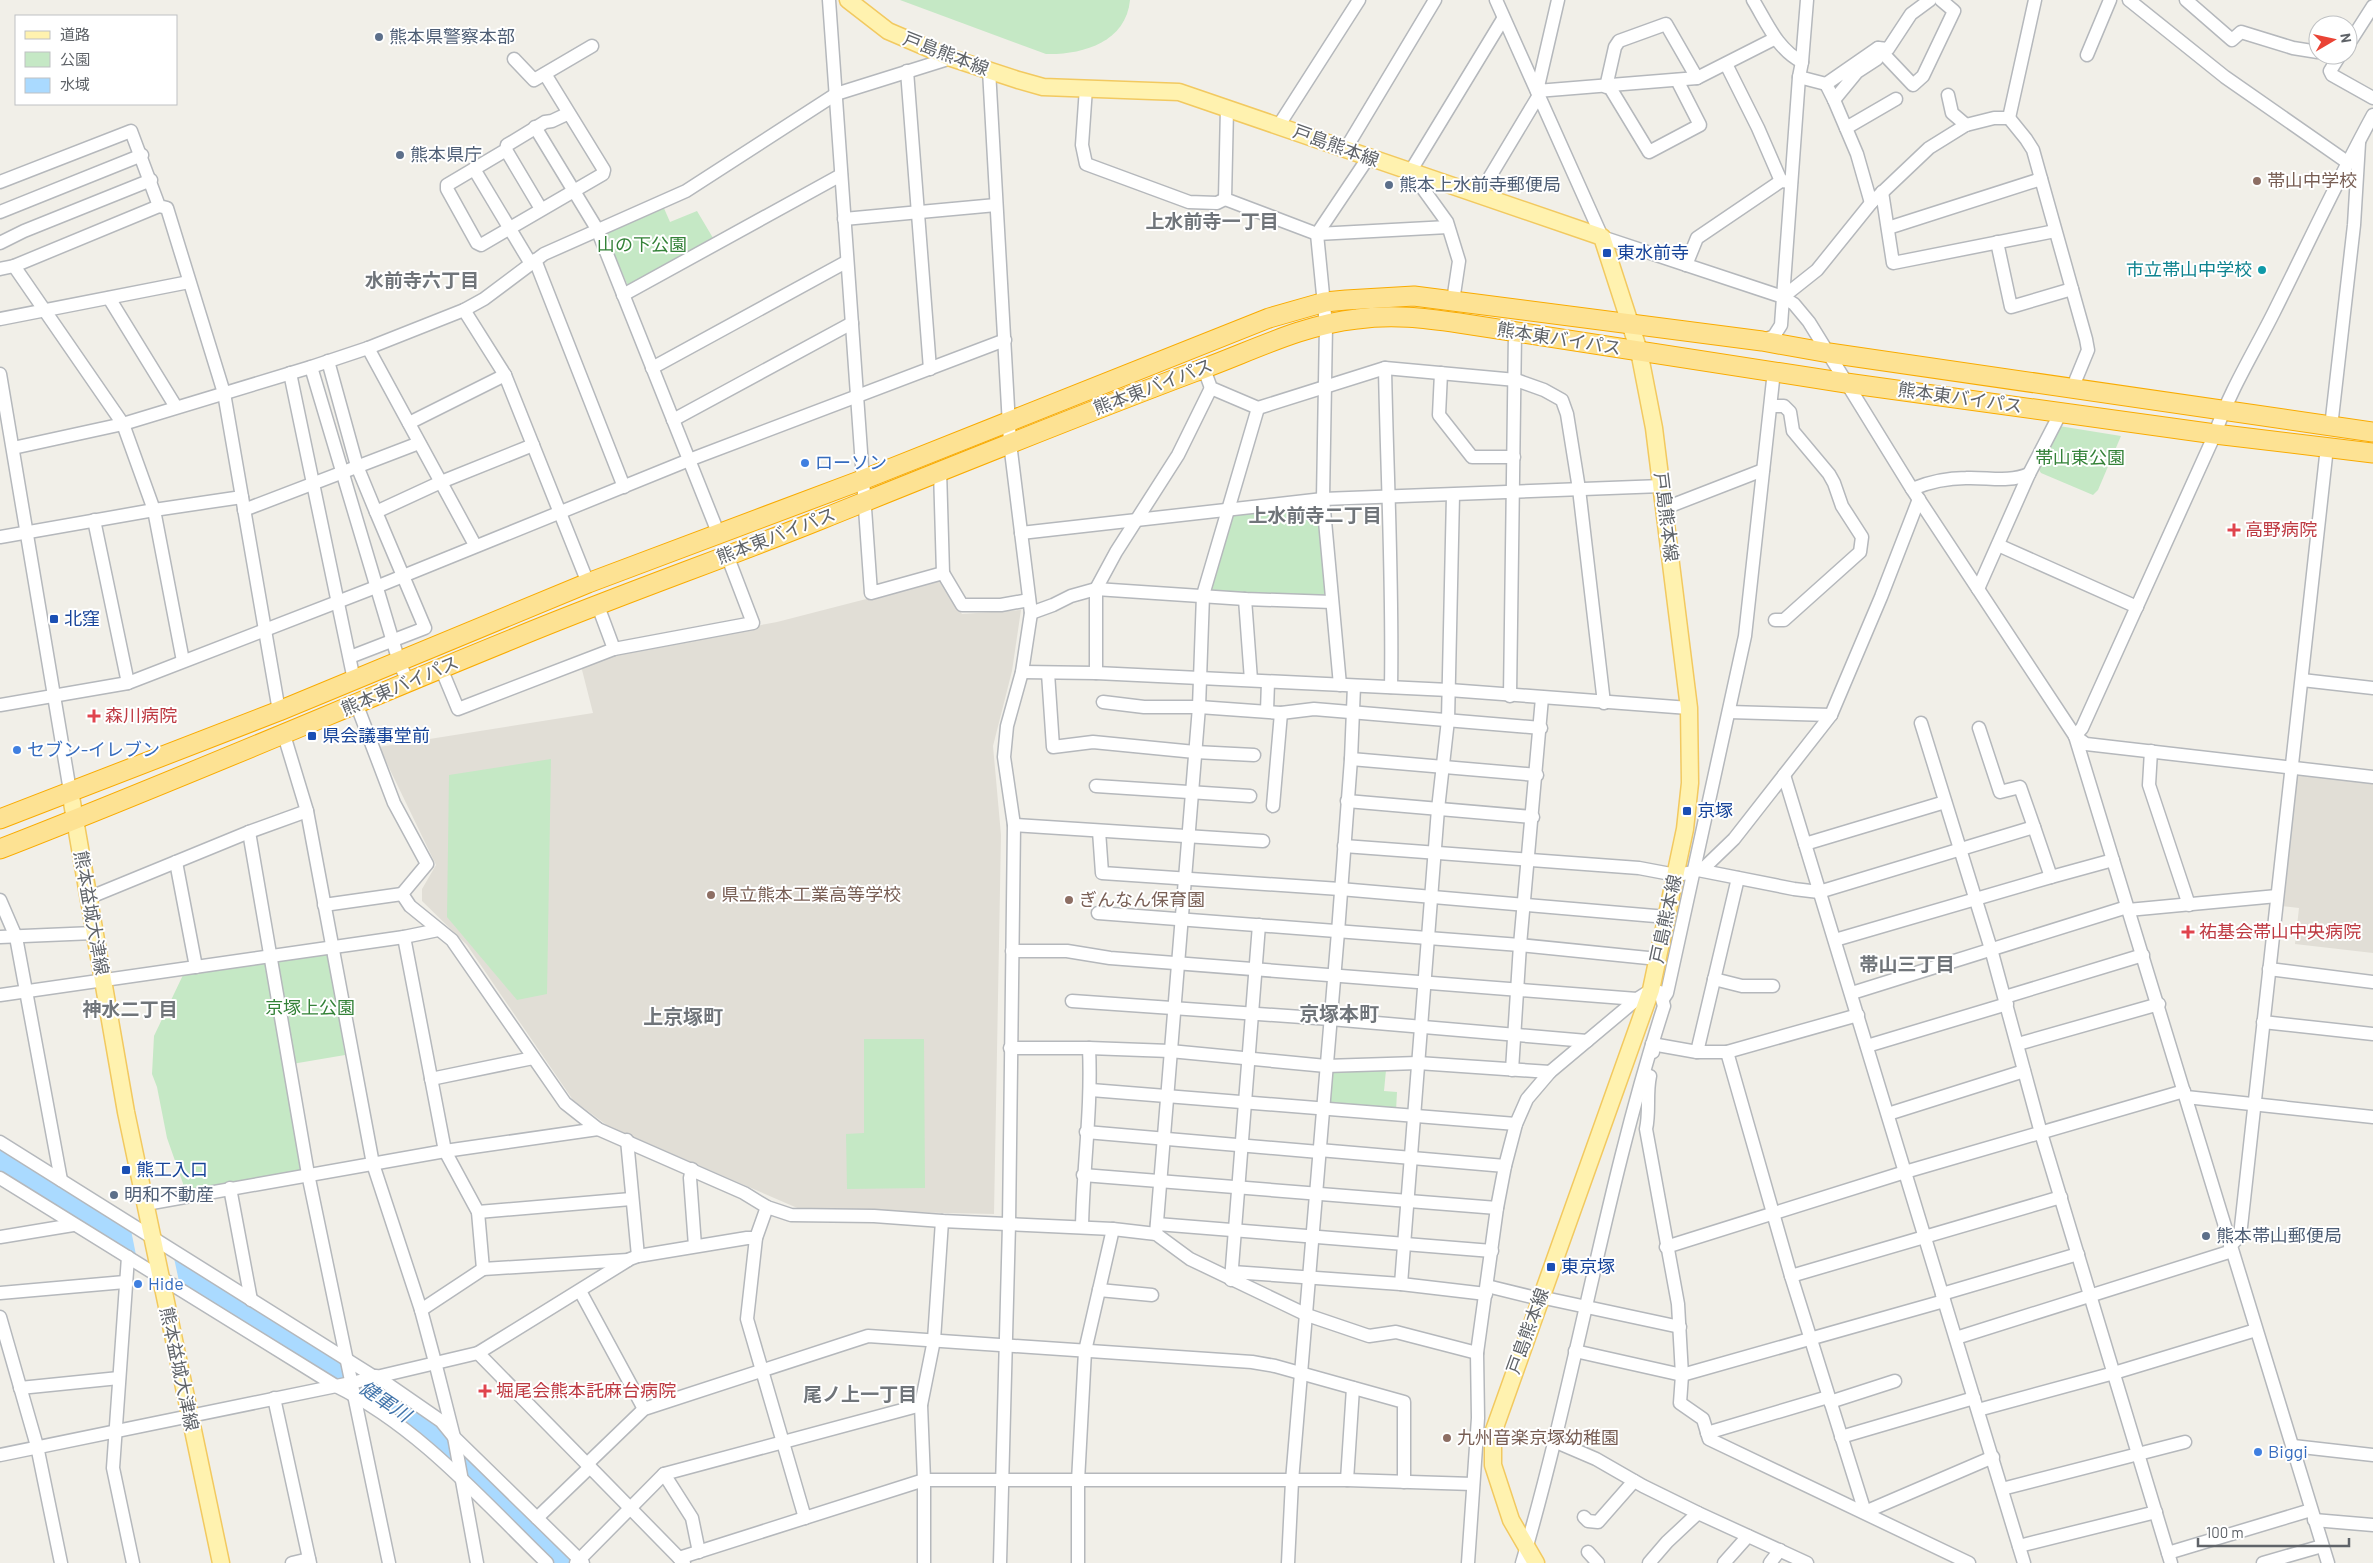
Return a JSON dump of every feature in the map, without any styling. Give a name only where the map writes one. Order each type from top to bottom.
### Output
[{"type":"highway","name":"熊本東バイパス","points":[[0,819],[279,711],[588,583],[862,480],[1269,318],[1325,302],[1414,296],[1762,342],[2222,412],[2373,432]]},
{"type":"highway","name":"熊本東バイパス","points":[[0,849],[284,735],[441,668],[940,470],[1204,369],[1245,350],[1326,325],[1355,319],[1404,316],[1846,383],[2215,434],[2373,453]]},
{"type":"main road","name":"戸島熊本線","points":[[848,0],[888,31],[951,58],[989,70],[1043,86],[1179,92],[1602,237],[1639,351],[1654,428],[1689,708],[1690,783],[1685,829],[1658,959],[1657,994],[1540,1298],[1493,1433],[1493,1465],[1511,1520],[1536,1563]]},
{"type":"main road","name":"熊本益城大津線","points":[[70,791],[102,981],[159,1277],[221,1563]]},
{"type":"street","points":[[829,0],[846,262],[871,593],[944,573]]},
{"type":"street","points":[[1279,125],[1359,0]]},
{"type":"street","points":[[1345,150],[1435,0]]},
{"type":"street","points":[[1496,0],[1602,237],[1783,297],[1794,304],[1809,322],[1916,494],[2075,736],[2127,908],[2159,1004],[2231,1248],[2328,1563]]},
{"type":"street","points":[[1479,195],[1538,93],[1558,0]]},
{"type":"street","points":[[1753,0],[1774,39],[1790,56],[1802,62]]},
{"type":"street","points":[[1762,342],[1774,336],[1781,325],[1786,182],[1802,62],[1807,0]]},
{"type":"street","points":[[1799,77],[1826,84],[1888,49],[1911,14],[1930,0]]},
{"type":"street","points":[[1878,54],[1913,85],[1923,76],[1954,11],[1941,0]]},
{"type":"street","points":[[2009,118],[2035,0]]},
{"type":"street","points":[[2087,55],[2110,0]]},
{"type":"street","points":[[2129,0],[2225,77],[2345,167]]},
{"type":"street","points":[[2186,0],[2232,40],[2241,32],[2308,50]]},
{"type":"street","points":[[2358,29],[2373,6]]},
{"type":"street","points":[[1453,301],[1459,261],[1448,227],[1421,186],[1417,174],[1503,19]]},
{"type":"street","points":[[1677,80],[1700,125],[1648,152],[1607,86],[1615,47],[1619,41],[1666,24],[1698,78]]},
{"type":"street","points":[[1538,93],[1698,78],[1774,39]]},
{"type":"street","points":[[514,59],[534,80],[592,46]]},
{"type":"street","points":[[1834,100],[1857,72],[1878,54]]},
{"type":"street","points":[[12,448],[123,424],[328,362],[464,310],[484,299],[544,254],[596,229],[686,191],[836,94],[951,58]]},
{"type":"street","points":[[1726,64],[1786,182]]},
{"type":"street","points":[[2334,65],[2330,71],[2332,75],[2373,98]]},
{"type":"street","points":[[989,70],[1010,443],[1030,613],[1022,672],[1007,726],[1004,757],[1014,825],[1009,1224],[1004,1346],[1000,1563]]},
{"type":"street","points":[[907,71],[930,370]]},
{"type":"street","points":[[506,150],[448,185],[447,189],[477,243],[480,245],[603,174],[604,170],[545,74]]},
{"type":"street","points":[[1826,84],[1857,154],[1871,203]]},
{"type":"street","points":[[1086,88],[1082,145],[1086,164],[1189,202],[1217,203],[1225,199],[1317,234],[1448,227]]},
{"type":"street","points":[[1948,95],[1952,113],[1966,124]]},
{"type":"street","points":[[1846,128],[1896,99]]},
{"type":"street","points":[[1225,199],[1227,108]]},
{"type":"street","points":[[541,209],[506,150],[507,144],[535,127],[569,112]]},
{"type":"street","points":[[2075,736],[2082,728],[2138,607],[2215,434],[2222,412],[2373,115]]},
{"type":"street","points":[[1783,297],[1817,270],[1871,203],[1928,148],[1966,124],[1994,118],[2009,118]]},
{"type":"street","points":[[2009,118],[2033,150],[2088,350],[2072,389]]},
{"type":"street","points":[[535,127],[596,229],[719,535]]},
{"type":"street","points":[[0,182],[131,131],[142,155],[160,206]]},
{"type":"street","points":[[2330,426],[2354,225],[2359,141]]},
{"type":"street","points":[[0,212],[142,155]]},
{"type":"street","points":[[1340,685],[1323,499],[1326,325],[1317,234],[1368,158]]},
{"type":"street","points":[[474,168],[533,262],[624,487]]},
{"type":"street","points":[[623,295],[841,175]]},
{"type":"street","points":[[1888,228],[2041,179]]},
{"type":"street","points":[[0,243],[24,231],[151,180]]},
{"type":"street","points":[[1686,265],[1697,238],[1786,182]]},
{"type":"street","points":[[1882,192],[1893,262],[2055,231]]},
{"type":"street","points":[[844,219],[996,205]]},
{"type":"street","points":[[0,269],[14,266],[160,206],[167,208],[224,393],[279,711]]},
{"type":"street","points":[[1996,242],[2011,308],[2072,289]]},
{"type":"street","points":[[652,368],[846,262]]},
{"type":"street","points":[[14,266],[123,424],[154,510],[183,662]]},
{"type":"street","points":[[0,319],[189,282]]},
{"type":"street","points":[[110,298],[176,407]]},
{"type":"street","points":[[464,310],[505,375],[588,583]]},
{"type":"street","points":[[673,420],[852,324]]},
{"type":"street","points":[[1510,696],[1516,380],[1515,332]]},
{"type":"street","points":[[0,705],[128,683],[376,587],[475,545],[560,513],[689,460],[930,370],[1004,340]]},
{"type":"street","points":[[368,348],[475,545]]},
{"type":"street","points":[[328,362],[357,466],[425,628],[350,658]]},
{"type":"street","points":[[311,367],[399,662],[408,682]]},
{"type":"street","points":[[1211,388],[1258,408],[1385,368],[1516,380],[1550,392],[1562,400],[1567,414],[1579,489],[1604,703]]},
{"type":"street","points":[[1385,368],[1387,496],[1392,596],[1390,687]]},
{"type":"street","points":[[1096,673],[1096,589],[1116,552],[1178,455],[1211,388],[1204,369]]},
{"type":"street","points":[[1012,951],[1067,951],[1110,958],[1178,964],[1334,974],[1637,999],[1667,993],[1696,871],[1745,636],[1774,371]]},
{"type":"street","points":[[290,373],[354,680]]},
{"type":"street","points":[[1441,373],[1439,415],[1472,457],[1514,457]]},
{"type":"street","points":[[0,374],[2,402],[27,532],[70,791]]},
{"type":"street","points":[[410,423],[505,375]]},
{"type":"street","points":[[1770,406],[1784,406],[1790,412],[1792,431],[1834,483],[1842,506],[1862,537],[1860,552],[1784,620],[1775,620]]},
{"type":"street","points":[[1157,1229],[1159,1182],[1199,708],[1203,595],[1258,408]]},
{"type":"street","points":[[1978,590],[2029,474],[2061,412]]},
{"type":"street","points":[[0,537],[154,510],[243,503],[313,483],[420,443]]},
{"type":"street","points":[[376,512],[441,482],[533,445]]},
{"type":"street","points":[[1956,1338],[2231,1248],[2240,1236],[2327,447]]},
{"type":"street","points":[[940,470],[944,573],[962,605],[1001,605],[1029,600]]},
{"type":"street","points":[[1665,508],[1763,470]]},
{"type":"street","points":[[1696,871],[1716,857],[1734,839],[1831,715],[1881,597],[1916,494],[1933,482],[1959,478],[2008,479],[2029,474]]},
{"type":"street","points":[[1021,533],[1229,508],[1323,499],[1662,486]]},
{"type":"street","points":[[1401,1284],[1429,938],[1434,851],[1448,720],[1453,495]]},
{"type":"street","points":[[94,520],[128,683]]},
{"type":"street","points":[[1998,545],[2138,607]]},
{"type":"street","points":[[441,668],[458,709],[614,649],[753,623],[727,555]]},
{"type":"street","points":[[1030,613],[1053,605],[1070,596],[1096,589],[1245,599],[1332,602]]},
{"type":"street","points":[[1245,599],[1251,680]]},
{"type":"street","points":[[598,606],[614,649]]},
{"type":"street","points":[[1022,672],[1199,677],[1449,690],[1689,708]]},
{"type":"street","points":[[1048,673],[1053,747],[1094,742],[1195,752],[1254,755]]},
{"type":"street","points":[[2302,680],[2373,688]]},
{"type":"street","points":[[1267,711],[1268,682]]},
{"type":"street","points":[[1288,1563],[1292,1481],[1338,932],[1354,713],[1354,686]]},
{"type":"street","points":[[1512,1070],[1516,990],[1537,775],[1542,698]]},
{"type":"street","points":[[1103,702],[1144,707],[1280,713],[1314,709],[1541,728]]},
{"type":"street","points":[[324,905],[402,894],[427,864],[394,802],[356,703]]},
{"type":"street","points":[[1729,712],[1831,715]]},
{"type":"street","points":[[1273,806],[1280,713]]},
{"type":"street","points":[[1922,723],[2006,1000],[2041,1133],[2169,1558],[2313,1515],[2373,1525]]},
{"type":"street","points":[[1979,728],[2000,792],[2020,786],[2050,877]]},
{"type":"street","points":[[284,735],[307,811],[373,1164],[421,1310],[435,1362],[454,1437],[478,1563]]},
{"type":"street","points":[[2075,736],[2086,744],[2373,776]]},
{"type":"street","points":[[2152,751],[2148,785],[2189,905]]},
{"type":"street","points":[[1351,759],[1537,775]]},
{"type":"street","points":[[1784,775],[1852,993],[2024,1563]]},
{"type":"street","points":[[1096,786],[1250,796]]},
{"type":"street","points":[[1347,801],[1533,817]]},
{"type":"street","points":[[1805,844],[1945,802]]},
{"type":"street","points":[[88,898],[249,832],[307,811]]},
{"type":"street","points":[[1014,825],[1262,841]]},
{"type":"street","points":[[1344,846],[1528,858],[1639,868],[1676,875],[1696,871],[1794,890],[1820,892],[2034,827]]},
{"type":"street","points":[[1099,831],[1102,873],[1340,889],[1667,917]]},
{"type":"street","points":[[249,832],[308,1174],[389,1563]]},
{"type":"street","points":[[1835,940],[2113,860]]},
{"type":"street","points":[[176,862],[196,967]]},
{"type":"street","points":[[1697,1052],[1738,878]]},
{"type":"street","points":[[402,894],[410,906],[452,940],[565,1103],[598,1129],[692,1169],[744,1193],[767,1207],[791,1215],[841,1214],[1113,1229],[1235,1230],[1492,1251]]},
{"type":"street","points":[[1852,993],[2127,908],[2189,905],[2277,896]]},
{"type":"street","points":[[0,900],[16,937],[61,1180]]},
{"type":"street","points":[[1098,913],[1520,945],[1658,959]]},
{"type":"street","points":[[1231,1276],[1259,924]]},
{"type":"street","points":[[0,996],[404,937],[438,930]]},
{"type":"street","points":[[0,937],[94,933]]},
{"type":"street","points":[[404,937],[445,1151],[478,1212],[483,1269]]},
{"type":"street","points":[[1867,1046],[2143,955]]},
{"type":"street","points":[[2269,969],[2373,982]]},
{"type":"street","points":[[1714,979],[1742,986],[1774,986]]},
{"type":"street","points":[[1522,1563],[1554,1441],[1623,1147],[1664,1006],[1657,994]]},
{"type":"street","points":[[1468,1563],[1478,1418],[1477,1353],[1497,1208],[1516,1124],[1527,1098],[1550,1072],[1637,999]]},
{"type":"street","points":[[1072,1001],[1330,1019],[1587,1041]]},
{"type":"street","points":[[2018,1044],[2159,1004]]},
{"type":"street","points":[[1652,1044],[1697,1052],[1727,1052],[1858,1015]]},
{"type":"street","points":[[2263,1022],[2373,1034]]},
{"type":"street","points":[[1652,1044],[1654,1059],[1648,1087],[1649,1119],[1646,1129],[1666,1247],[1674,1273],[1680,1327],[1682,1376],[1680,1402],[1703,1419],[1709,1439],[1969,1563]]},
{"type":"street","points":[[1010,1048],[1170,1051],[1326,1066],[1418,1063],[1550,1072]]},
{"type":"street","points":[[1082,1227],[1083,1175],[1091,1090],[1089,1048]]},
{"type":"street","points":[[1727,1052],[1772,1213],[1865,1512]]},
{"type":"street","points":[[431,1079],[533,1058]]},
{"type":"street","points":[[1888,1114],[2024,1071]]},
{"type":"street","points":[[1091,1090],[1322,1110],[1414,1115],[1516,1124]]},
{"type":"street","points":[[1666,1247],[1905,1172],[2185,1094],[2254,1104],[2373,1117]]},
{"type":"street","points":[[146,1204],[445,1151],[598,1129]]},
{"type":"street","points":[[1086,1132],[1505,1166]]},
{"type":"street","points":[[627,1140],[634,1258]]},
{"type":"street","points":[[0,1142],[374,1376],[442,1421],[454,1437],[580,1562],[629,1508],[664,1474],[921,1405]]},
{"type":"street","points":[[692,1169],[690,1178],[695,1246]]},
{"type":"street","points":[[1083,1175],[1497,1208]]},
{"type":"street","points":[[0,1178],[73,1225],[336,1386]]},
{"type":"street","points":[[230,1188],[251,1300]]},
{"type":"street","points":[[1791,1276],[2061,1198]]},
{"type":"street","points":[[478,1212],[631,1199]]},
{"type":"street","points":[[767,1207],[756,1238],[747,1319],[805,1518]]},
{"type":"street","points":[[924,1563],[924,1480],[921,1405],[934,1340],[942,1221]]},
{"type":"street","points":[[0,1237],[73,1225]]},
{"type":"street","points":[[1078,1563],[1078,1481],[1085,1351],[1113,1229]]},
{"type":"street","points":[[1157,1229],[1190,1259],[1231,1276],[1307,1315],[1369,1336],[1396,1332],[1477,1353]]},
{"type":"street","points":[[421,1310],[483,1269],[634,1258],[695,1246],[756,1238]]},
{"type":"street","points":[[1575,1351],[1682,1376],[1811,1339],[2078,1254]]},
{"type":"street","points":[[128,1257],[113,1468],[133,1563]]},
{"type":"street","points":[[352,1388],[374,1376],[478,1353],[634,1258]]},
{"type":"street","points":[[1231,1276],[1310,1278],[1486,1290],[1540,1298],[1680,1327]]},
{"type":"street","points":[[0,1293],[126,1282]]},
{"type":"street","points":[[1099,1290],[1152,1295]]},
{"type":"street","points":[[580,1291],[644,1410]]},
{"type":"street","points":[[0,1317],[37,1446],[61,1563]]},
{"type":"street","points":[[1841,1437],[2114,1373],[2256,1330]]},
{"type":"street","points":[[537,1518],[644,1410],[868,1336],[1252,1362],[1275,1366],[1301,1375],[1404,1402],[1404,1482]]},
{"type":"street","points":[[478,1353],[682,1561],[699,1552],[924,1480],[1347,1480],[1473,1484]]},
{"type":"street","points":[[20,1388],[119,1378]]},
{"type":"street","points":[[1706,1433],[1895,1381]]},
{"type":"street","points":[[0,1455],[336,1386],[352,1388],[407,1431],[547,1563]]},
{"type":"street","points":[[1347,1480],[1353,1388]]},
{"type":"street","points":[[274,1398],[309,1561],[292,1563]]},
{"type":"street","points":[[1554,1441],[1596,1459],[1634,1481],[1698,1513],[1808,1563]]},
{"type":"street","points":[[2002,1489],[2186,1442]]},
{"type":"street","points":[[2293,1446],[2373,1455]]},
{"type":"street","points":[[1865,1512],[1993,1457]]},
{"type":"street","points":[[664,1474],[692,1518],[699,1552]]},
{"type":"street","points":[[1584,1517],[1588,1521],[1598,1522],[1634,1481]]},
{"type":"street","points":[[2019,1546],[2156,1512]]},
{"type":"street","points":[[1649,1563],[1667,1542],[1698,1513]]},
{"type":"street","points":[[1724,1563],[1748,1536]]},
{"type":"street","points":[[2263,1563],[2322,1546]]},
{"type":"street","points":[[1770,1563],[1780,1550]]},
{"type":"street","points":[[1588,1552],[1598,1563]]},
{"type":"shaded area","name":"県立熊本工業高等学校","points":[[940,580],[962,614],[1021,610],[1012,671],[993,746],[1001,835],[994,1214],[802,1210],[608,1126],[573,1100],[467,945],[422,901],[422,889],[436,865],[379,747],[593,713],[581,666],[616,652],[777,622]]},
{"type":"shaded area","points":[[2293,772],[2373,781],[2373,953],[2295,944],[2299,908],[2281,906]]},
{"type":"green space","points":[[900,0],[1130,0],[1127,15],[1120,27],[1100,44],[1073,52],[1046,54]]},
{"type":"green space","name":"山の下公園","points":[[663,206],[670,222],[697,211],[713,238],[628,286],[604,231]]},
{"type":"green space","name":"帯山東公園","points":[[2059,426],[2121,436],[2098,490],[2093,495],[2041,473],[2038,468]]},
{"type":"green space","points":[[1317,508],[1327,598],[1211,592],[1209,588],[1234,515]]},
{"type":"green space","points":[[551,759],[547,994],[517,1000],[447,917],[449,775]]},
{"type":"green space","name":"京塚上公園","points":[[328,953],[345,1055],[292,1064],[275,961]]},
{"type":"green space","points":[[266,961],[302,1171],[186,1192],[167,1138],[157,1087],[152,1074],[154,1036],[183,975]]},
{"type":"green space","points":[[864,1039],[924,1039],[925,1188],[847,1189],[846,1134],[864,1133]]},
{"type":"green space","points":[[1386,1070],[1384,1091],[1397,1092],[1396,1111],[1328,1105],[1330,1072]]},
{"type":"water","points":[[0,1149],[131,1230],[136,1255],[0,1171]]},
{"type":"water","name":"健軍川","points":[[174,1258],[432,1418],[579,1563],[554,1563],[470,1483],[312,1366],[180,1286]]},
{"type":"place","name":"熊本県警察本部","points":[[379,37]]},
{"type":"place","name":"熊本県庁","points":[[400,155]]},
{"type":"place","name":"帯山中学校","points":[[2257,181]]},
{"type":"place","name":"熊本上水前寺郵便局","points":[[1389,185]]},
{"type":"place","name":"東水前寺","points":[[1607,253]]},
{"type":"place","name":"市立帯山中学校","points":[[2262,270]]},
{"type":"place","name":"ローソン","points":[[805,463]]},
{"type":"place","name":"高野病院","points":[[2234,530]]},
{"type":"place","name":"北窪","points":[[54,619]]},
{"type":"place","name":"森川病院","points":[[94,716]]},
{"type":"place","name":"県会議事堂前","points":[[312,736]]},
{"type":"place","name":"セブン-イレブン","points":[[17,750]]},
{"type":"place","name":"京塚","points":[[1687,811]]},
{"type":"place","name":"県立熊本工業高等学校","points":[[711,895]]},
{"type":"place","name":"ぎんなん保育園","points":[[1069,900]]},
{"type":"place","name":"祐基会帯山中央病院","points":[[2188,932]]},
{"type":"place","name":"熊工入口","points":[[126,1170]]},
{"type":"place","name":"明和不動産","points":[[114,1195]]},
{"type":"place","name":"熊本帯山郵便局","points":[[2206,1236]]},
{"type":"place","name":"東京塚","points":[[1551,1267]]},
{"type":"place","name":"Hide","points":[[138,1284]]},
{"type":"place","name":"堀尾会熊本託麻台病院","points":[[485,1391]]},
{"type":"place","name":"九州音楽京塚幼稚園","points":[[1447,1438]]},
{"type":"place","name":"Biggi","points":[[2258,1452]]},
{"type":"district","name":"上水前寺一丁目","points":[[1212,221]]},
{"type":"district","name":"水前寺六丁目","points":[[422,280]]},
{"type":"district","name":"上水前寺二丁目","points":[[1315,515]]},
{"type":"district","name":"帯山三丁目","points":[[1907,964]]},
{"type":"district","name":"神水二丁目","points":[[130,1009]]},
{"type":"district","name":"京塚本町","points":[[1339,1014]]},
{"type":"district","name":"上京塚町","points":[[683,1017]]},
{"type":"district","name":"尾ノ上一丁目","points":[[860,1394]]}]
